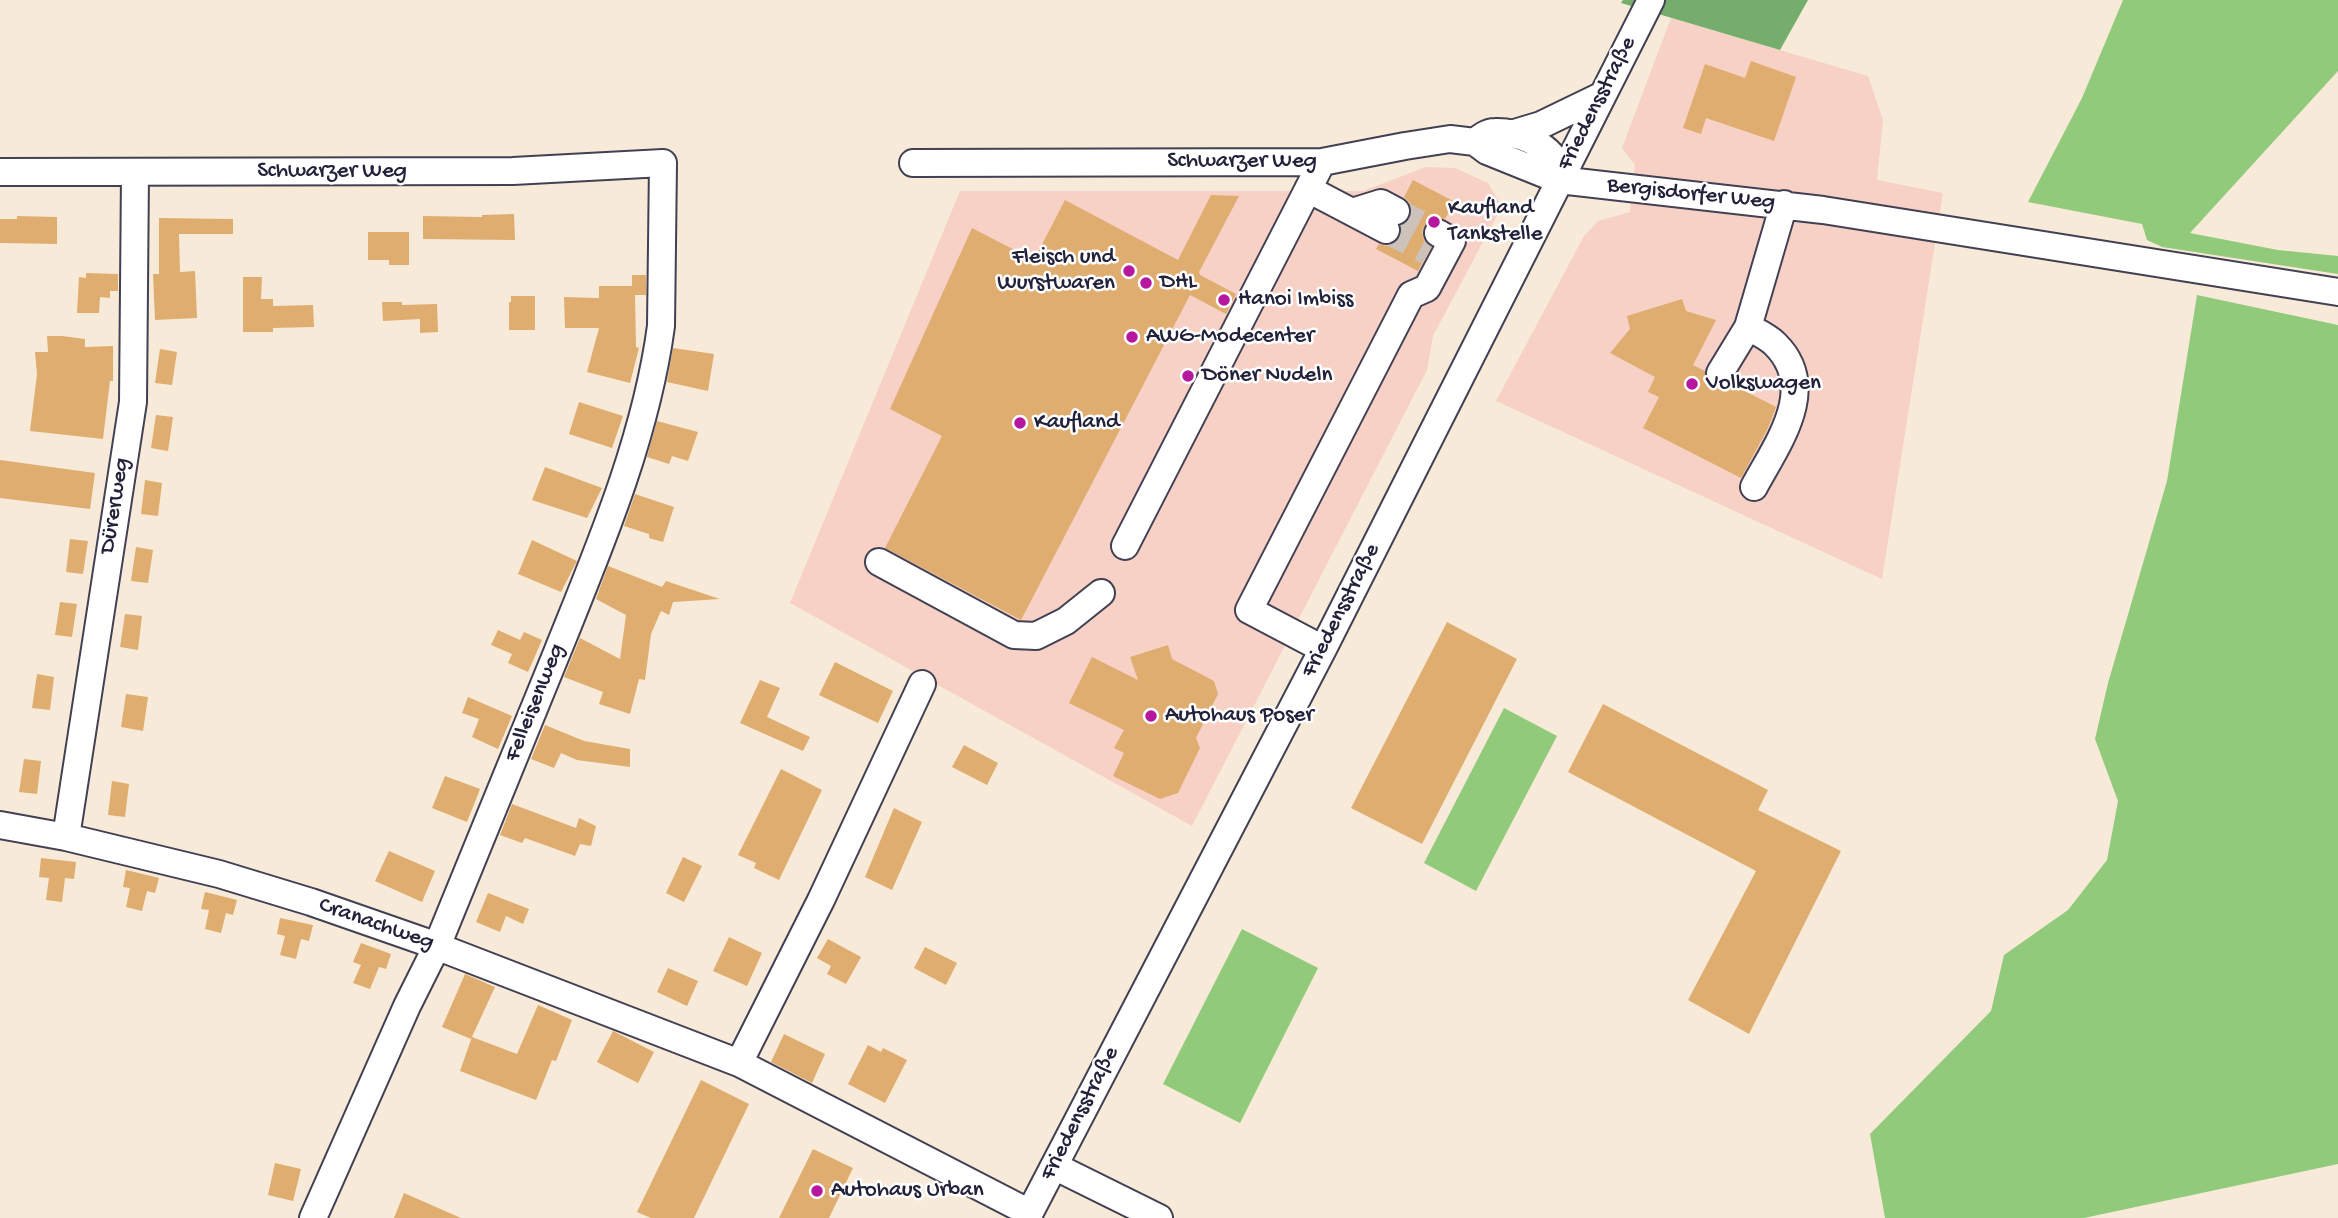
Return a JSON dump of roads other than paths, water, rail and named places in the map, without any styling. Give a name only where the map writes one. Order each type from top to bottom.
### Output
[{"type":"street","name":"Friedensstraße","points":[[1028,1216],[1323,649],[1651,0]]},
{"type":"street","points":[[1511,134],[1541,125],[1601,96]]},
{"type":"street","points":[[1475,142],[1493,132],[1529,140],[1552,156],[1558,166],[1559,180]]},
{"type":"street","name":"Schwarzer Weg","points":[[913,163],[1322,163],[1450,139],[1475,142],[1487,150],[1559,180]]},
{"type":"street","name":"Schwarzer Weg","points":[[0,172],[513,171],[663,163]]},
{"type":"street","name":"Felleisenweg","points":[[313,1218],[407,1006],[437,946],[593,563],[640,423],[661,326],[663,163]]},
{"type":"street","points":[[1125,546],[1322,163]]},
{"type":"street","name":"Dürerweg","points":[[66,837],[133,402],[135,173]]},
{"type":"street","name":"Bergisdorfer Weg","points":[[1559,180],[1784,204],[2338,292]]},
{"type":"street","points":[[1308,189],[1352,212],[1391,221]]},
{"type":"street","points":[[1720,373],[1748,327],[1784,204]]},
{"type":"street","points":[[1323,649],[1249,610],[1411,295],[1427,288],[1436,249]]},
{"type":"street","points":[[1748,327],[1773,342],[1784,354],[1796,385],[1791,418],[1754,487]]},
{"type":"street","points":[[879,562],[1014,635],[1037,636],[1066,621],[1101,593]]},
{"type":"street","points":[[739,1063],[827,888],[922,684]]},
{"type":"street","name":"Cranachweg","points":[[0,825],[66,837],[219,874],[311,902],[437,946],[739,1063],[1028,1216]]},
{"type":"street","points":[[1054,1166],[1159,1218]]},
{"type":"tunnel","points":[[1396,211],[1438,233]]},
{"type":"tunnel","points":[[1386,230],[1428,252]]},
{"type":"place","name":"Kaufland Tankstelle","points":[[1434,222]]},
{"type":"place","name":"Fleisch und Wurstwaren","points":[[1129,271]]},
{"type":"place","name":"DHL","points":[[1146,283]]},
{"type":"place","name":"Hanoi Imbiss","points":[[1224,300]]},
{"type":"place","name":"AWG-Modecenter","points":[[1132,337]]},
{"type":"place","name":"Döner Nudeln","points":[[1188,376]]},
{"type":"place","name":"Volkswagen","points":[[1692,384]]},
{"type":"place","name":"Kaufland","points":[[1020,423]]},
{"type":"place","name":"Autohaus Poser","points":[[1151,716]]},
{"type":"place","name":"Autohaus Urban","points":[[817,1191]]}]
